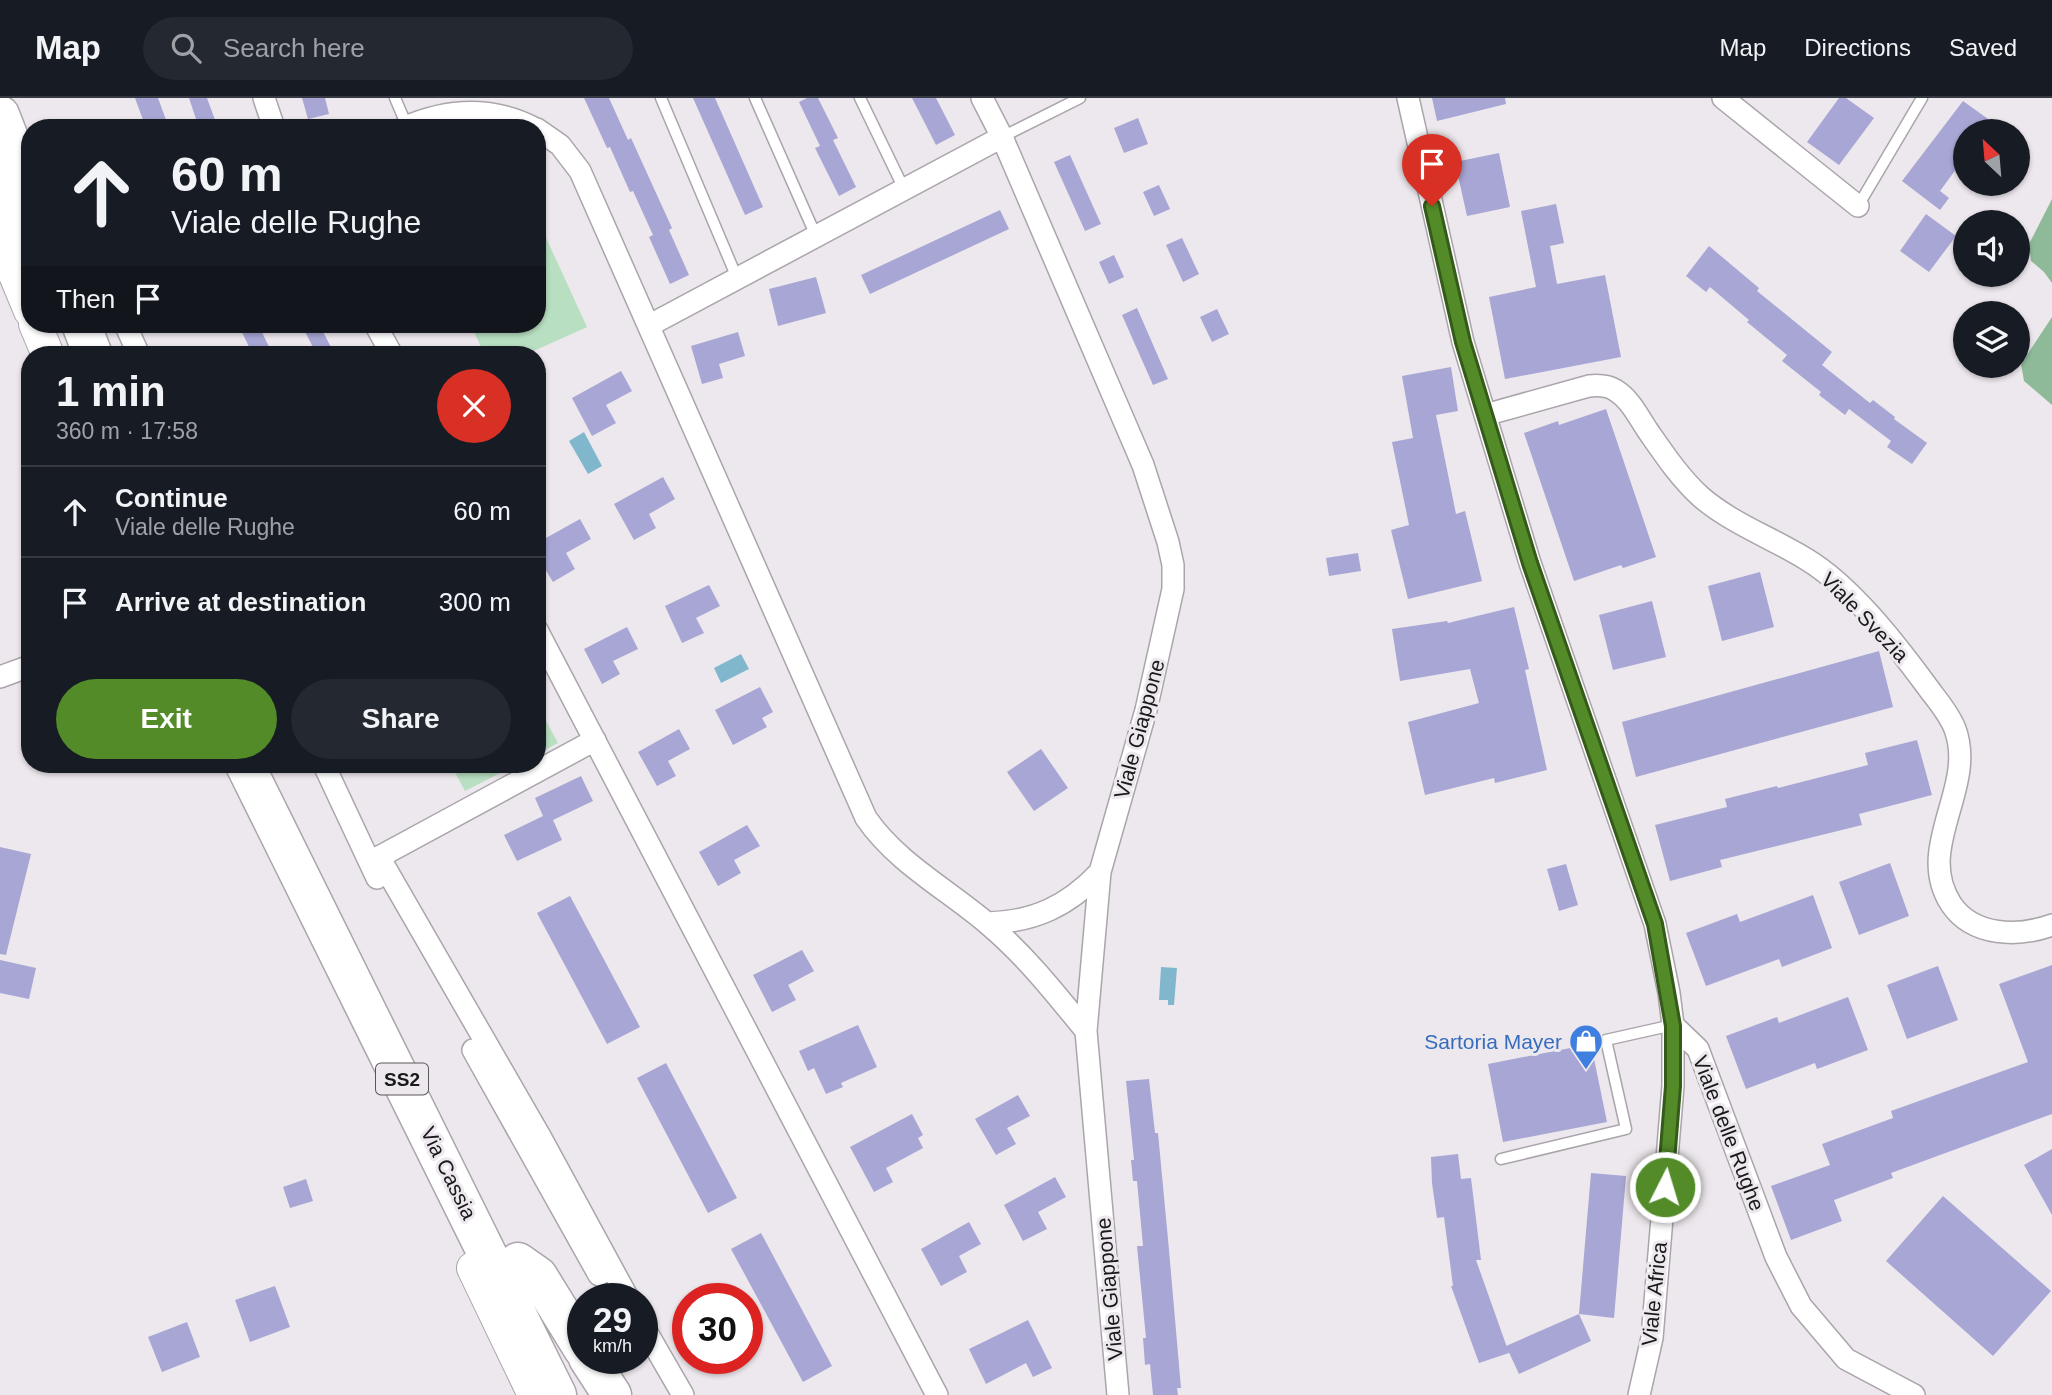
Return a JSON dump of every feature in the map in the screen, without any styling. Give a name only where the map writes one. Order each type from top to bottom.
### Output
[{"type":"highway","points":[[0,115],[21,169]]},
{"type":"highway","points":[[0,184],[21,237]]},
{"type":"highway","name":"Via Cassia","points":[[249,773],[557,1395]]},
{"type":"highway","name":"Via Cassia","points":[[278,773],[582,1395]]},
{"type":"highway","points":[[518,1262],[538,1276],[567,1323]]},
{"type":"highway","points":[[599,1374],[612,1395]]},
{"type":"street","points":[[264,98],[271,119]]},
{"type":"street","name":"Viale Giappone","points":[[982,98],[1002,137],[1143,465],[1173,565],[1173,589],[1146,710],[1100,873],[1086,1031],[1118,1395]]},
{"type":"street","points":[[1408,98],[1463,342],[1530,563],[1655,924],[1673,1026]]},
{"type":"street","points":[[1723,98],[1858,206]]},
{"type":"street","points":[[427,119],[476,105],[511,119]]},
{"type":"street","points":[[546,136],[560,145],[580,171],[861,808],[888,845],[987,923],[1028,962],[1086,1031]]},
{"type":"street","points":[[650,325],[1002,137]]},
{"type":"street","points":[[0,239],[21,289]]},
{"type":"street","name":"Viale Svezia","points":[[1485,415],[1589,386],[1609,387],[1631,404],[1665,455],[1705,500],[1809,560],[1847,592],[1890,637],[1950,718],[1957,734],[1960,750],[1959,774],[1938,853],[1939,872],[1948,900],[1964,918],[1998,931],[2020,933],[2052,925]]},
{"type":"street","points":[[546,647],[937,1395]]},
{"type":"street","points":[[0,677],[21,669]]},
{"type":"street","points":[[546,767],[595,740]]},
{"type":"street","points":[[229,773],[534,1395]]},
{"type":"street","points":[[328,773],[368,863],[604,1283]]},
{"type":"street","points":[[534,773],[379,857],[541,1138],[620,1283]]},
{"type":"street","points":[[987,923],[1008,923],[1040,916],[1066,902],[1100,873]]},
{"type":"street","name":"Viale Africa","points":[[1639,1395],[1652,1338],[1673,1086],[1673,1026]]},
{"type":"street","name":"Viale delle Rughe","points":[[1673,1026],[1698,1049],[1776,1257],[1801,1306],[1846,1359],[1914,1395]]},
{"type":"street","points":[[658,1352],[683,1395]]},
{"type":"street","points":[[654,1374],[666,1395]]},
{"type":"lane","points":[[395,98],[402,119]]},
{"type":"lane","points":[[661,98],[737,278]]},
{"type":"lane","points":[[755,98],[816,236]]},
{"type":"lane","points":[[860,98],[904,190]]},
{"type":"lane","points":[[1002,137],[1080,98]]},
{"type":"lane","points":[[1858,206],[1922,98]]},
{"type":"lane","points":[[1501,1159],[1626,1129],[1605,1040],[1673,1026]]},
{"type":"green space","points":[[2052,199],[2052,283],[2031,261],[2030,242]]},
{"type":"green space","points":[[546,238],[587,327],[545,346],[481,346],[474,333],[546,333]]},
{"type":"green space","points":[[2052,317],[2052,405],[2024,381],[2023,378],[2030,378],[2030,350]]},
{"type":"green space","points":[[546,721],[558,743],[546,749]]},
{"type":"green space","points":[[455,773],[500,773],[465,791]]},
{"type":"water","points":[[584,432],[602,466],[588,474],[569,441]]},
{"type":"water","points":[[741,654],[749,669],[721,683],[714,668]]},
{"type":"water","points":[[1161,967],[1177,968],[1174,1005],[1168,1005],[1168,1000],[1159,1000]]},
{"type":"building","points":[[135,98],[158,98],[166,119],[143,119]]},
{"type":"building","points":[[189,98],[207,98],[215,119],[196,119]]},
{"type":"building","points":[[302,98],[325,98],[329,114],[308,119]]},
{"type":"building","points":[[584,98],[609,98],[628,140],[631,138],[672,228],[669,230],[689,275],[670,284],[649,237],[653,235],[633,191],[630,192]]},
{"type":"building","points":[[693,98],[715,98],[763,207],[745,215]]},
{"type":"building","points":[[807,98],[818,98],[838,138],[833,140],[856,187],[839,196],[815,148],[820,146],[799,102]]},
{"type":"building","points":[[912,98],[936,98],[955,135],[936,145]]},
{"type":"building","points":[[1432,98],[1505,98],[1506,104],[1437,121]]},
{"type":"building","points":[[1839,98],[1846,98],[1874,118],[1839,165],[1807,142]]},
{"type":"building","points":[[1963,101],[1988,119],[1953,119],[1953,173],[1940,191],[1949,198],[1940,210],[1902,181]]},
{"type":"building","points":[[1138,118],[1148,144],[1124,153],[1114,128]]},
{"type":"building","points":[[1499,153],[1510,207],[1467,216],[1455,162]]},
{"type":"building","points":[[1070,155],[1101,224],[1085,231],[1054,162]]},
{"type":"building","points":[[1159,185],[1170,209],[1154,216],[1143,192]]},
{"type":"building","points":[[1556,204],[1564,243],[1550,246],[1557,284],[1605,275],[1621,357],[1505,379],[1489,297],[1536,287],[1521,211]]},
{"type":"building","points":[[1000,210],[1009,229],[870,294],[861,275]]},
{"type":"building","points":[[1926,214],[1953,234],[1953,240],[1929,272],[1900,251]]},
{"type":"building","points":[[1182,238],[1199,274],[1183,282],[1166,245]]},
{"type":"building","points":[[1709,246],[1759,288],[1757,291],[1832,352],[1822,365],[1870,403],[1873,400],[1927,443],[1912,464],[1887,447],[1891,441],[1849,409],[1845,415],[1819,395],[1821,392],[1782,361],[1787,355],[1710,287],[1706,292],[1686,276]]},
{"type":"building","points":[[1114,255],[1124,277],[1109,284],[1099,262]]},
{"type":"building","points":[[816,277],[826,313],[778,326],[769,289]]},
{"type":"building","points":[[1137,308],[1168,379],[1153,385],[1122,315]]},
{"type":"building","points":[[1217,309],[1229,334],[1212,342],[1200,317]]},
{"type":"building","points":[[738,332],[745,356],[719,364],[723,378],[702,384],[691,346]]},
{"type":"building","points":[[242,333],[262,333],[269,346],[249,346]]},
{"type":"building","points":[[306,333],[324,333],[330,346],[312,346]]},
{"type":"building","points":[[1451,367],[1458,411],[1436,415],[1456,514],[1465,511],[1482,581],[1408,599],[1391,530],[1409,525],[1392,442],[1413,438],[1402,376]]},
{"type":"building","points":[[621,371],[632,391],[606,405],[616,423],[592,436],[572,398]]},
{"type":"building","points":[[1606,409],[1656,557],[1623,568],[1621,565],[1574,581],[1524,433],[1558,421],[1559,425]]},
{"type":"building","points":[[663,477],[675,499],[649,514],[656,528],[634,540],[614,504]]},
{"type":"building","points":[[580,519],[591,539],[566,553],[575,569],[553,582],[546,571],[546,538]]},
{"type":"building","points":[[1358,553],[1361,571],[1329,576],[1326,558]]},
{"type":"building","points":[[1760,572],[1774,627],[1722,641],[1708,586]]},
{"type":"building","points":[[709,585],[720,606],[696,618],[704,633],[682,643],[665,606]]},
{"type":"building","points":[[1652,601],[1666,657],[1613,670],[1599,615]]},
{"type":"building","points":[[1514,607],[1529,669],[1525,670],[1547,770],[1495,783],[1494,778],[1425,795],[1408,722],[1479,703],[1470,669],[1400,681],[1392,629],[1448,623]]},
{"type":"building","points":[[627,627],[638,649],[613,661],[620,674],[602,684],[584,649]]},
{"type":"building","points":[[1879,651],[1893,707],[1636,777],[1622,722]]},
{"type":"building","points":[[760,687],[773,712],[762,718],[767,727],[733,745],[715,710]]},
{"type":"building","points":[[679,729],[690,749],[668,761],[676,776],[657,786],[638,752]]},
{"type":"building","points":[[1917,740],[1932,795],[1859,814],[1862,825],[1720,860],[1722,867],[1670,881],[1655,825],[1727,807],[1725,799],[1868,765],[1865,753]]},
{"type":"building","points":[[1041,749],[1068,788],[1034,811],[1007,772]]},
{"type":"building","points":[[581,776],[593,801],[553,820],[562,840],[517,861],[504,835],[543,816],[535,798]]},
{"type":"building","points":[[747,825],[760,846],[734,860],[741,873],[718,886],[699,852]]},
{"type":"building","points":[[0,847],[31,854],[6,955],[0,954]]},
{"type":"building","points":[[1890,863],[1909,916],[1859,935],[1839,882]]},
{"type":"building","points":[[1566,864],[1578,905],[1559,911],[1547,869]]},
{"type":"building","points":[[1813,895],[1832,948],[1782,967],[1779,959],[1706,986],[1686,933],[1737,914],[1740,922]]},
{"type":"building","points":[[570,896],[640,1027],[607,1044],[537,913]]},
{"type":"building","points":[[802,950],[814,971],[788,985],[796,1000],[772,1012],[753,975]]},
{"type":"building","points":[[0,960],[36,968],[29,999],[0,993]]},
{"type":"building","points":[[2052,965],[2052,1114],[1891,1173],[1893,1178],[1834,1200],[1842,1221],[1791,1240],[1771,1186],[1830,1165],[1822,1144],[1893,1118],[1891,1111],[2028,1062],[1999,984]]},
{"type":"building","points":[[1938,966],[1958,1020],[1907,1039],[1887,985]]},
{"type":"building","points":[[1848,997],[1868,1050],[1817,1069],[1815,1063],[1746,1089],[1726,1036],[1777,1017],[1779,1023]]},
{"type":"building","points":[[858,1025],[877,1067],[841,1083],[843,1087],[826,1094],[814,1068],[808,1071],[799,1051]]},
{"type":"building","points":[[1591,1044],[1607,1122],[1503,1142],[1488,1064]]},
{"type":"building","points":[[666,1063],[737,1198],[708,1213],[637,1078]]},
{"type":"building","points":[[1149,1079],[1155,1133],[1158,1133],[1169,1250],[1181,1388],[1177,1388],[1178,1395],[1153,1395],[1150,1364],[1145,1365],[1143,1338],[1146,1338],[1137,1246],[1143,1246],[1137,1181],[1133,1181],[1131,1160],[1134,1160],[1126,1081]]},
{"type":"building","points":[[1018,1095],[1030,1116],[1007,1128],[1016,1144],[996,1155],[975,1119]]},
{"type":"building","points":[[912,1114],[923,1135],[918,1138],[923,1148],[886,1168],[893,1182],[874,1192],[850,1147]]},
{"type":"building","points":[[2052,1149],[2052,1215],[2024,1165]]},
{"type":"building","points":[[1458,1154],[1461,1179],[1471,1178],[1481,1260],[1476,1260],[1509,1353],[1479,1363],[1451,1286],[1444,1217],[1437,1218],[1432,1183],[1431,1157]]},
{"type":"building","points":[[1591,1173],[1626,1176],[1614,1318],[1579,1314]]},
{"type":"building","points":[[1055,1177],[1066,1197],[1038,1212],[1047,1229],[1023,1241],[1004,1205]]},
{"type":"building","points":[[306,1179],[313,1201],[290,1208],[283,1187]]},
{"type":"building","points":[[1943,1196],[2051,1291],[1993,1356],[1886,1261]]},
{"type":"building","points":[[969,1222],[981,1244],[959,1256],[967,1272],[941,1286],[921,1249]]},
{"type":"building","points":[[761,1233],[832,1366],[803,1382],[763,1308],[763,1283],[749,1283],[731,1249]]},
{"type":"building","points":[[275,1286],[290,1327],[250,1342],[235,1300]]},
{"type":"building","points":[[1579,1314],[1591,1341],[1519,1374],[1506,1346]]},
{"type":"building","points":[[1028,1320],[1052,1368],[1033,1377],[1026,1363],[986,1384],[969,1349]]},
{"type":"building","points":[[187,1322],[200,1357],[162,1372],[148,1337]]},
{"type":"place","name":"Sartoria Mayer","points":[[1586,1071]]},
{"type":"route","points":[[1432,206],[1463,342],[1530,563],[1655,924],[1673,1026],[1673,1086],[1665,1187]]}]
